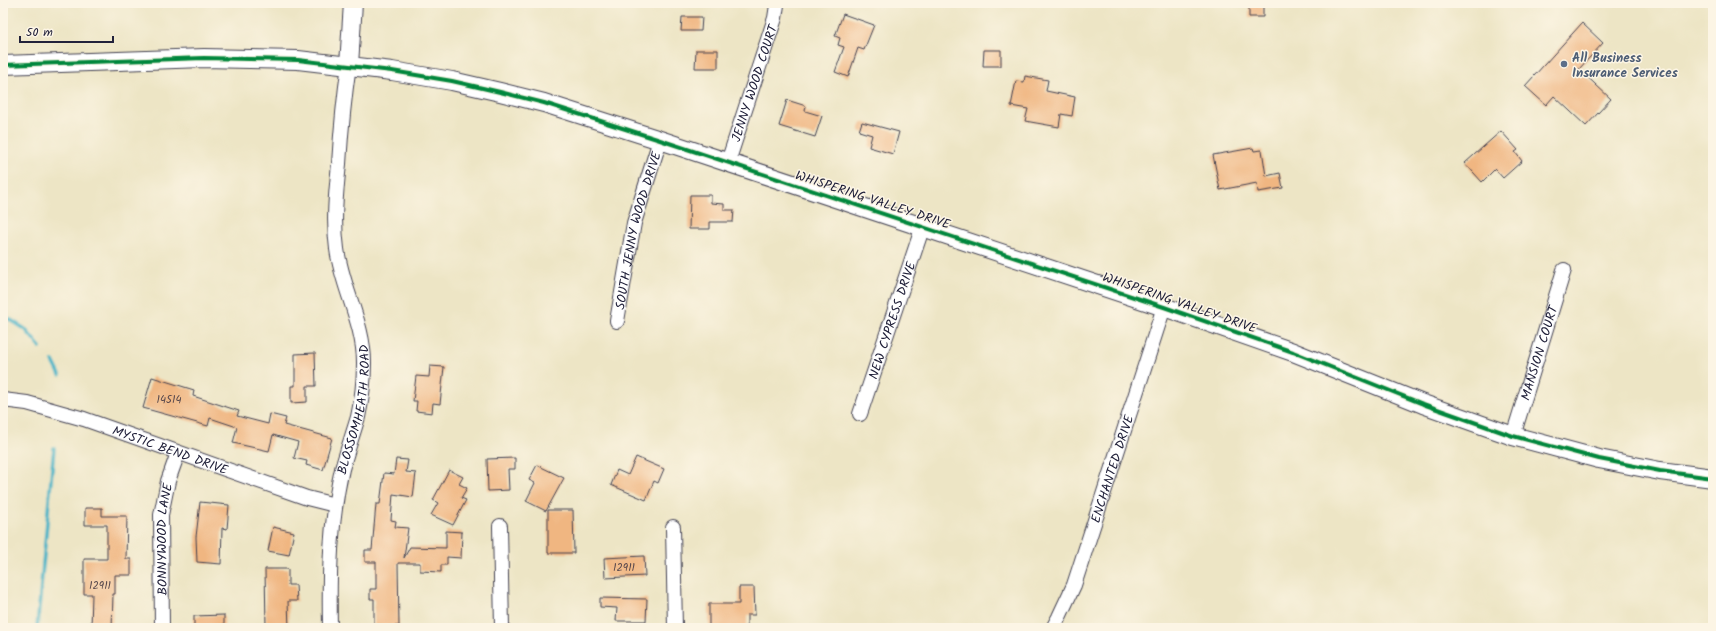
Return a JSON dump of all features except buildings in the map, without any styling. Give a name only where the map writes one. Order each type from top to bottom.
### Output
[{"type":"street","name":"BLOSSOMHEATH ROAD","points":[[330,628],[329,580],[335,505],[342,468],[361,402],[364,361],[355,314],[340,266],[335,231],[336,193],[344,97],[349,65],[353,3]]},
{"type":"street","name":"JENNY WOOD COURT","points":[[728,162],[775,18],[776,3]]},
{"type":"street","name":"WHISPERING VALLEY DRIVE","points":[[3,65],[251,58],[298,60],[349,65],[433,78],[500,92],[544,103],[728,162],[1164,307],[1293,352],[1423,404],[1513,436],[1599,459],[1660,471],[1713,478]]},
{"type":"street","name":"SOUTH JENNY WOOD DRIVE","points":[[616,321],[634,223],[660,140]]},
{"type":"street","name":"NEW CYPRESS DRIVE","points":[[860,414],[923,226]]},
{"type":"street","name":"MANSION COURT","points":[[1513,436],[1564,270]]},
{"type":"street","name":"ENCHANTED DRIVE","points":[[1052,628],[1060,617],[1074,585],[1164,307]]},
{"type":"street","name":"MYSTIC BEND DRIVE","points":[[3,400],[27,403],[84,419],[307,498],[335,505]]},
{"type":"street","name":"BONNYWOOD LANE","points":[[162,628],[161,515],[168,481],[178,453]]},
{"type":"street","points":[[500,526],[502,628]]},
{"type":"street","points":[[673,527],[675,628]]},
{"type":"waterway","points":[[3,315],[25,329],[40,347]]},
{"type":"waterway","points":[[53,361],[60,375]]},
{"type":"waterway","points":[[37,628],[54,448]]},
{"type":"cycle path","points":[[3,65],[204,58],[298,60],[392,71],[452,81],[500,92],[544,103],[660,140],[1164,307],[1293,352],[1423,404],[1513,436],[1599,459],[1660,471],[1713,478]]},
{"type":"place","name":"All Business Insurance Services","points":[[1564,64]]}]
